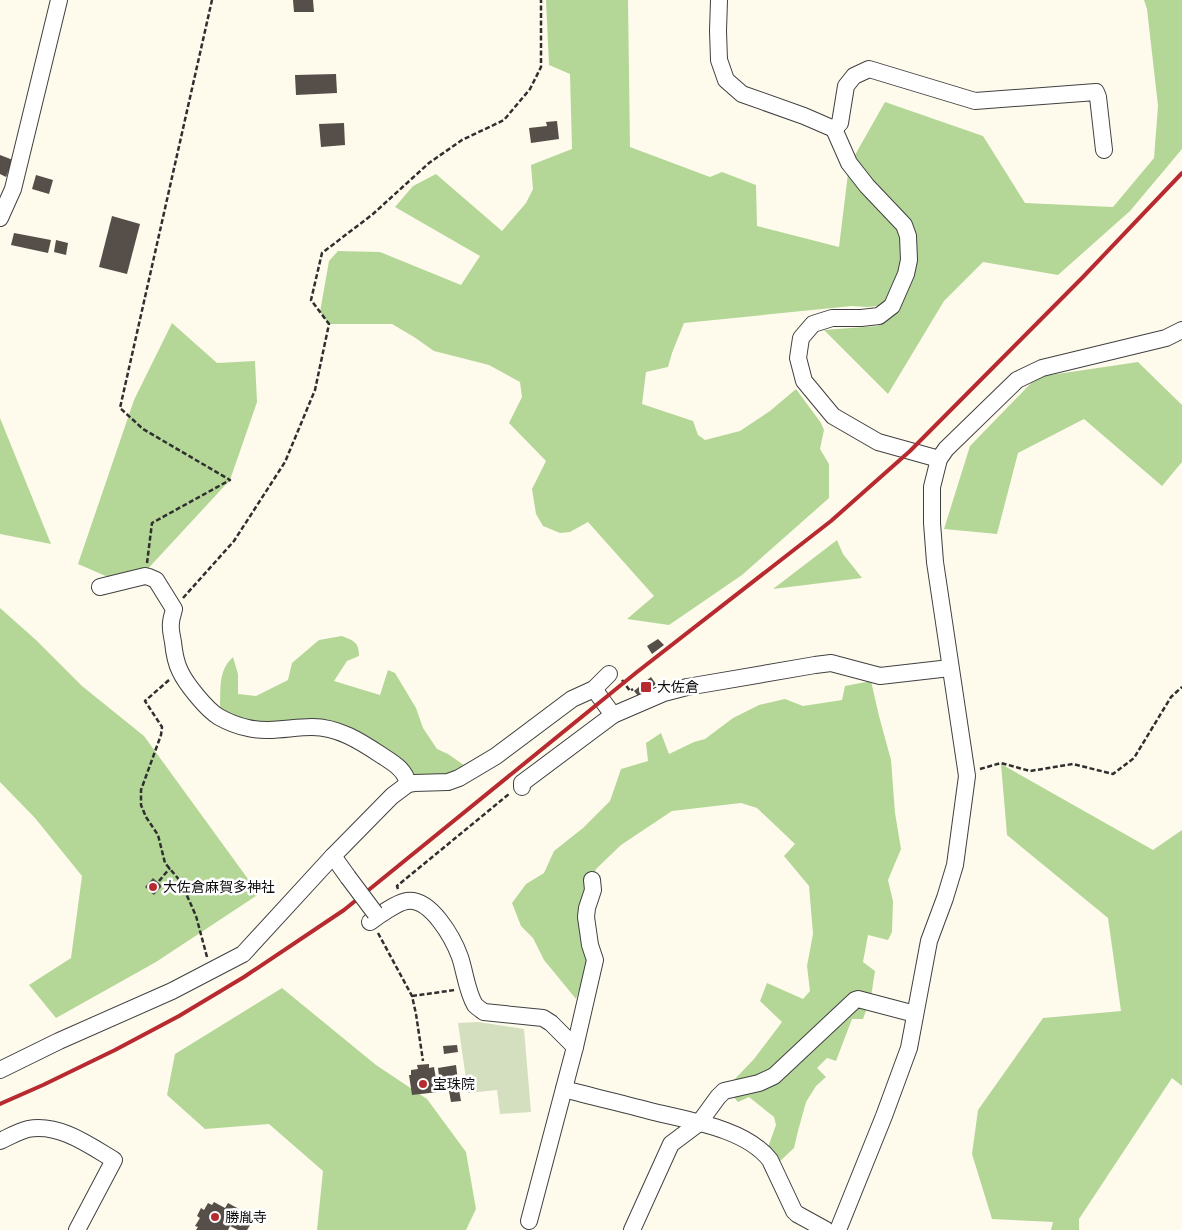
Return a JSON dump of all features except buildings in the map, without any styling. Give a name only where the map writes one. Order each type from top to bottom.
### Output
[{"type":"street","points":[[0,218],[13,189],[59,0]]},
{"type":"street","points":[[719,0],[719,60],[726,80],[742,94],[804,116],[834,130],[849,163],[867,186],[904,225],[908,236],[909,260],[906,274],[892,306],[879,316],[832,318],[814,324],[801,338],[798,358],[804,381],[833,416],[878,442],[940,459]]},
{"type":"street","points":[[834,130],[840,123],[846,86],[854,76],[869,69],[975,101],[1096,92],[1104,150]]},
{"type":"street","points":[[838,1230],[909,1048],[929,941],[956,865],[966,772],[935,562],[932,487],[940,459],[946,450],[1017,380],[1042,368],[1166,338],[1182,330]]},
{"type":"street","points":[[100,587],[144,576],[156,580],[174,609],[170,625],[174,651],[180,671],[199,698],[219,717],[256,730],[311,727],[334,730],[360,741],[399,768],[407,778],[408,784]]},
{"type":"street","points":[[522,785],[613,715],[664,693],[687,687],[815,665],[831,664],[880,676],[950,668]]},
{"type":"street","points":[[0,1070],[59,1041],[172,991],[243,954],[332,856],[392,796],[408,784],[414,782],[448,782],[459,778],[496,756],[572,699],[594,689],[615,676]]},
{"type":"street","points":[[594,689],[613,715]]},
{"type":"street","points":[[332,856],[374,918],[409,900],[428,908],[434,914],[446,929],[455,946],[476,1007],[484,1012],[543,1018],[551,1023],[575,1047]]},
{"type":"street","points":[[529,1221],[575,1047],[594,960],[586,917],[593,890],[592,880]]},
{"type":"street","points":[[632,1230],[670,1144],[699,1123],[724,1091],[760,1083],[774,1076],[855,1000],[858,999],[915,1014]]},
{"type":"street","points":[[564,1089],[699,1123],[746,1140],[770,1160],[794,1211],[826,1230]]},
{"type":"street","points":[[0,1141],[27,1129],[42,1128],[62,1132],[114,1160],[77,1230]]},
{"type":"path","points":[[144,576],[152,523],[230,480],[143,429],[120,408],[212,0]]},
{"type":"path","points":[[174,609],[234,541],[285,462],[314,390],[330,324],[311,300],[322,254],[373,214],[429,163],[462,140],[504,120],[530,89],[541,67],[541,0]]},
{"type":"path","points":[[180,671],[146,700],[162,727],[161,735],[141,790],[141,805],[146,817],[158,835],[165,863],[182,882],[196,916],[211,971]]},
{"type":"path","points":[[615,676],[630,690]]},
{"type":"path","points":[[966,772],[1001,763],[1030,770],[1073,764],[1113,774],[1134,758],[1171,698],[1182,687]]},
{"type":"path","points":[[403,902],[397,886],[522,785]]},
{"type":"path","points":[[159,881],[170,868]]},
{"type":"path","points":[[374,918],[412,996],[423,1061]]},
{"type":"path","points":[[412,996],[469,988]]},
{"type":"green space","points":[[546,0],[628,0],[630,147],[710,177],[722,172],[756,185],[757,226],[839,247],[849,165],[902,225],[906,260],[890,305],[852,306],[684,323],[668,367],[646,372],[642,404],[693,421],[698,435],[705,440],[740,431],[770,411],[796,389],[821,423],[824,430],[820,449],[829,464],[829,498],[742,575],[669,625],[627,619],[654,596],[588,522],[570,532],[560,533],[543,526],[536,514],[532,489],[546,461],[509,423],[522,397],[520,382],[489,365],[434,351],[392,324],[329,324],[320,312],[329,261],[338,251],[380,252],[461,285],[480,256],[395,207],[413,186],[436,174],[502,231],[526,203],[533,189],[531,165],[572,149],[570,74],[549,65]]},
{"type":"green space","points":[[1144,0],[1182,0],[1182,149],[1130,211],[1058,275],[983,262],[944,301],[888,394],[824,330],[878,326],[896,305],[911,235],[851,162],[885,102],[983,136],[1025,203],[1113,207],[1154,158],[1158,106],[1147,9]]},
{"type":"green space","points":[[172,323],[217,363],[255,361],[257,402],[230,480],[131,587],[78,564],[134,400]]},
{"type":"green space","points":[[1138,362],[1182,405],[1182,462],[1162,486],[1084,419],[1018,453],[997,534],[944,529],[970,446],[1037,377]]},
{"type":"green space","points":[[0,418],[51,544],[0,534]]},
{"type":"green space","points":[[837,540],[843,554],[862,578],[773,589]]},
{"type":"green space","points":[[0,608],[36,640],[82,686],[144,736],[259,894],[156,962],[56,1018],[29,985],[71,958],[82,876],[35,818],[0,782]]},
{"type":"green space","points":[[342,636],[350,639],[357,645],[359,656],[347,661],[334,681],[380,695],[388,670],[395,673],[416,708],[423,728],[437,749],[468,768],[458,775],[417,780],[362,738],[265,728],[230,719],[220,706],[223,674],[228,662],[233,657],[238,674],[238,694],[256,696],[288,680],[292,663],[319,640]]},
{"type":"green space","points":[[871,681],[891,760],[895,813],[901,849],[888,880],[893,901],[892,932],[888,940],[868,935],[863,962],[875,971],[871,997],[863,1019],[852,1019],[836,1061],[827,1058],[817,1068],[826,1077],[816,1086],[806,1102],[794,1148],[777,1164],[767,1150],[776,1125],[774,1117],[749,1097],[738,1102],[729,1092],[731,1083],[754,1059],[782,1022],[760,1001],[767,983],[803,999],[810,991],[807,966],[813,934],[809,886],[784,856],[795,844],[757,808],[741,803],[672,811],[621,845],[596,869],[588,891],[590,959],[576,999],[544,960],[533,938],[521,926],[512,903],[526,884],[544,873],[554,851],[583,828],[610,801],[621,769],[648,761],[646,743],[661,733],[669,754],[705,739],[733,718],[759,705],[785,699],[803,706],[842,700],[845,686]]},
{"type":"green space","points":[[1001,764],[1153,850],[1182,830],[1182,1086],[1172,1078],[1079,1219],[1079,1230],[1051,1230],[1053,1222],[992,1219],[972,1154],[978,1110],[1043,1018],[1121,1011],[1108,918],[1007,835]]},
{"type":"green space","points":[[282,988],[376,1065],[427,1099],[466,1152],[476,1209],[466,1230],[317,1230],[323,1171],[269,1124],[205,1129],[167,1095],[175,1054]]},
{"type":"green space","points":[[478,1022],[524,1029],[531,1112],[500,1114],[497,1090],[468,1093],[458,1023]]},
{"type":"railway","points":[[0,1104],[115,1050],[179,1016],[244,977],[344,910],[637,672],[831,521],[910,451],[1083,277],[1182,173]]},
{"type":"place","name":"大佐倉","points":[[646,687]]},
{"type":"place","name":"大佐倉麻賀多神社","points":[[153,887]]},
{"type":"place","name":"宝珠院","points":[[423,1084]]},
{"type":"place","name":"勝胤寺","points":[[215,1217]]}]
